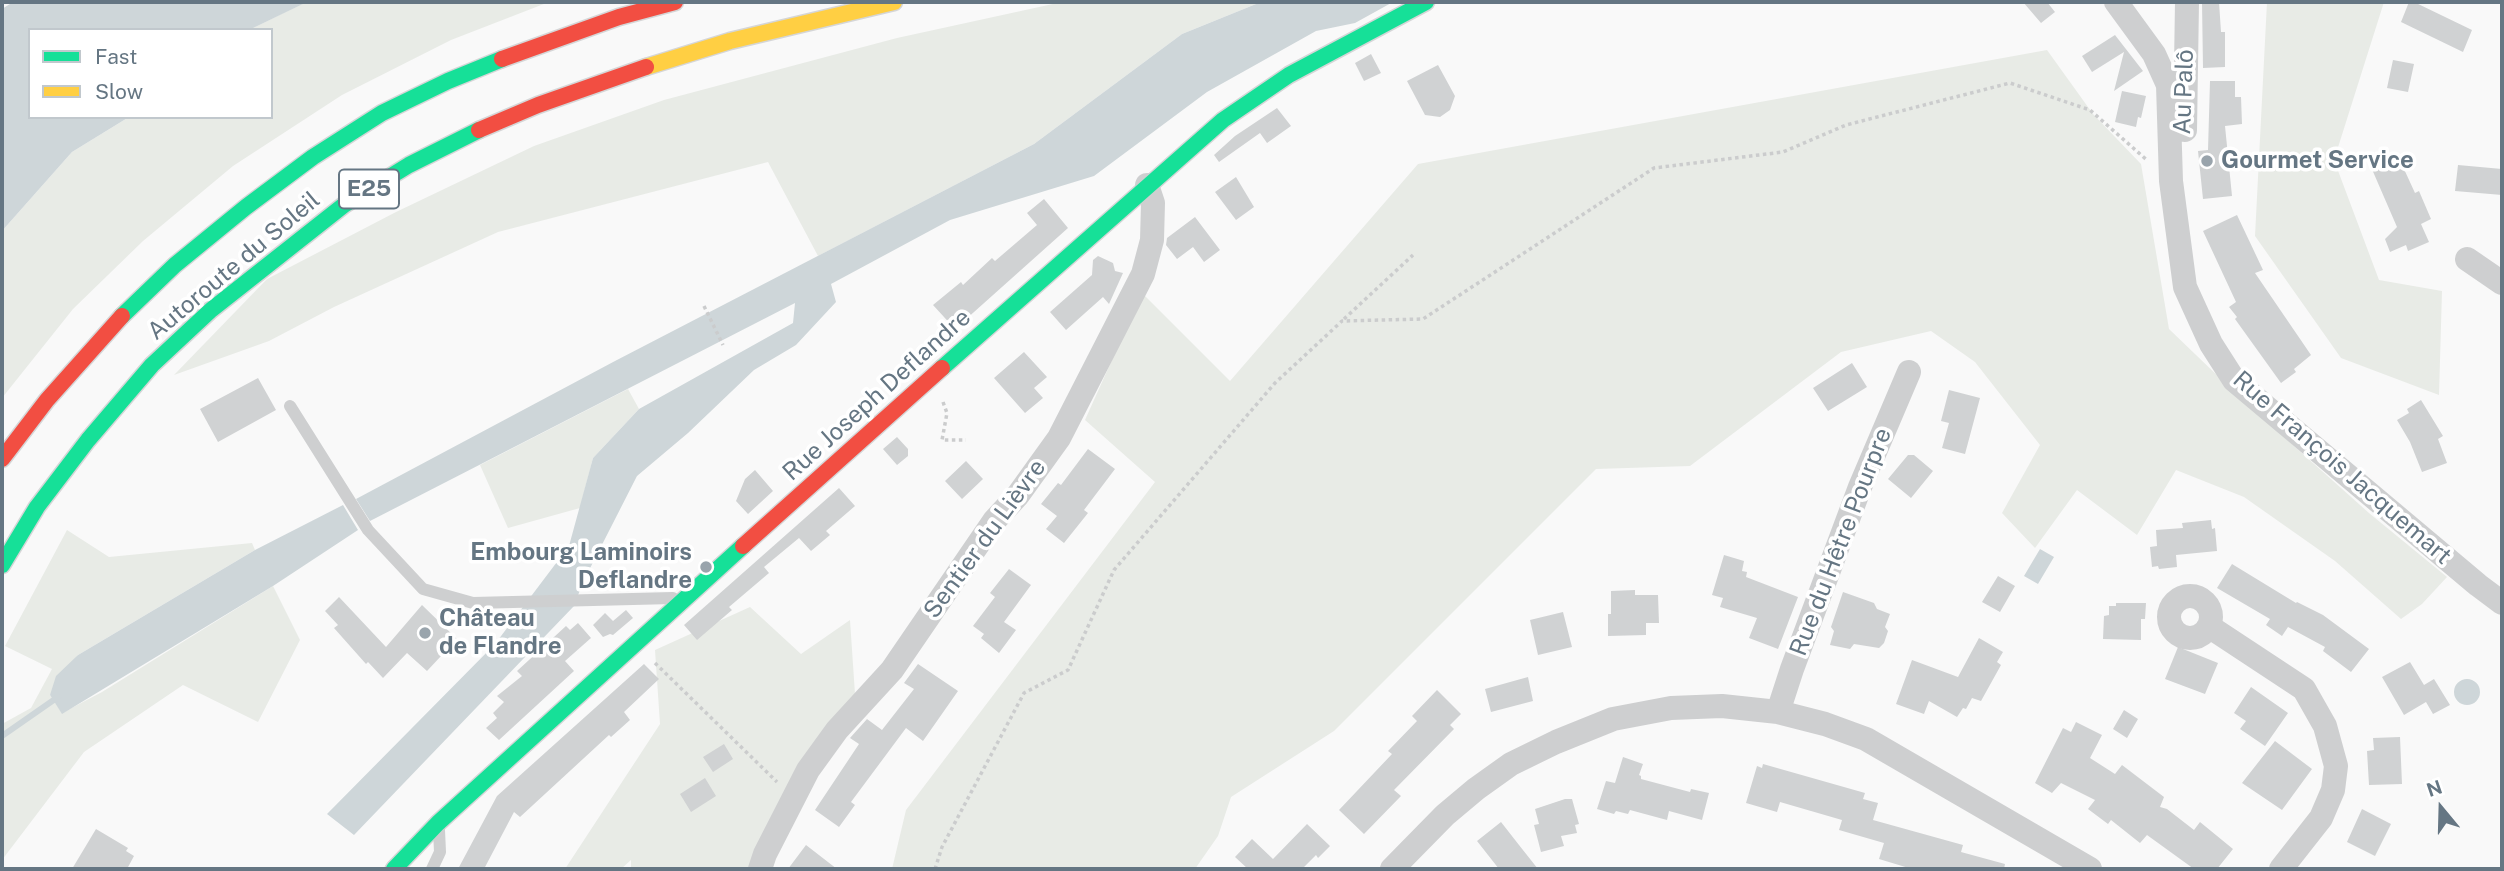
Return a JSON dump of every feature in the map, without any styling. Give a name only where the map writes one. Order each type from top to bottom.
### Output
[{"type":"main road","name":"Autoroute du Soleil","points":[[2,459],[47,400],[115,323],[165,275],[246,207],[313,157],[382,113],[448,81],[522,50],[675,2]]},
{"type":"main road","name":"Autoroute du Soleil","points":[[2,565],[37,507],[88,440],[152,365],[211,310],[344,205],[409,165],[469,134],[538,105],[639,69],[730,41],[894,2]]},
{"type":"main road","name":"Rue Joseph Deflandre","points":[[394,869],[438,823],[684,598],[1223,120],[1289,75],[1426,2]]},
{"type":"street","name":"Rue François Jacquemart","points":[[2116,2],[2154,54],[2168,85],[2171,181],[2185,287],[2211,344],[2234,380],[2502,603]]},
{"type":"street","name":"Au Palô","points":[[2171,181],[2185,138],[2187,2]]},
{"type":"street","name":"Sentier du Lièvre","points":[[760,869],[808,770],[837,730],[891,670],[994,521],[1018,495],[1059,438],[1143,274],[1152,240],[1153,203],[1147,185]]},
{"type":"street","points":[[2466,259],[2502,282]]},
{"type":"street","name":"Rue du Hêtre Pourpre","points":[[1778,712],[1860,487],[1909,372]]},
{"type":"street","points":[[2210,627],[2304,689],[2325,726],[2336,766],[2333,790],[2321,818],[2281,869]]},
{"type":"street","points":[[1392,869],[1445,815],[1511,764],[1613,719],[1671,708],[1722,706],[1778,712],[1825,724],[1866,739],[2090,869]]},
{"type":"lane","points":[[290,406],[368,530],[423,589],[473,603],[684,598]]},
{"type":"lane","points":[[432,869],[440,852],[438,823]]},
{"type":"path","points":[[1342,320],[1423,319],[1654,168],[1783,152],[1846,125],[2010,83],[2090,110],[2171,181]]},
{"type":"path","points":[[935,869],[942,847],[1024,693],[1068,670],[1114,569],[1275,383],[1413,255]]},
{"type":"path","points":[[704,306],[723,345]]},
{"type":"path","points":[[938,373],[938,389],[947,413],[942,440],[966,440]]},
{"type":"path","points":[[674,682],[793,799]]},
{"type":"shaded area","points":[[13,2],[307,2],[253,28],[28,28],[28,119],[126,119],[72,152],[2,231],[2,9]]},
{"type":"shaded area","points":[[306,2],[549,2],[451,40],[342,95],[233,166],[143,241],[73,309],[2,398],[2,231],[72,152],[126,119],[273,119],[273,28],[253,28]]},
{"type":"shaded area","points":[[1062,2],[1261,2],[1182,34],[1034,144],[818,256],[768,162],[498,232],[334,307],[269,341],[174,375],[267,279],[396,212],[534,146],[664,100],[897,38]]},
{"type":"shaded area","points":[[1261,2],[1393,2],[1355,23],[1316,31],[1207,92],[1094,176],[950,220],[831,284],[836,302],[796,345],[754,370],[688,433],[637,476],[583,582],[574,606],[354,835],[327,814],[495,644],[569,546],[593,458],[639,409],[793,323],[795,303],[370,521],[356,499],[615,361],[1034,144],[1182,34]]},
{"type":"shaded area","points":[[2267,2],[2384,2],[2334,160],[2379,280],[2442,291],[2439,395],[2341,358],[2255,236]]},
{"type":"shaded area","points":[[2047,50],[2093,114],[2141,164],[2169,329],[2248,405],[2369,513],[2447,577],[2422,604],[2401,619],[2335,561],[2244,497],[2176,470],[2137,535],[2077,490],[2035,548],[2002,513],[2040,445],[1975,362],[1931,331],[1841,352],[1690,466],[1596,469],[1334,731],[1231,797],[1218,836],[1195,869],[892,869],[906,810],[1155,482],[1085,420],[1142,293],[1230,381],[1418,164]]},
{"type":"shaded area","points":[[628,389],[639,409],[593,458],[580,508],[508,528],[480,465]]},
{"type":"shaded area","points":[[343,505],[358,530],[273,586],[62,714],[50,695],[56,676],[78,655],[255,550]]},
{"type":"shaded area","points":[[67,530],[109,557],[252,543],[255,550],[78,655],[50,695],[62,713],[102,692],[273,586],[300,640],[258,722],[183,685],[84,752],[2,860],[2,724],[31,708],[52,669],[5,646]]},
{"type":"shaded area","points":[[2040,549],[2054,557],[2038,584],[2024,576]]},
{"type":"shaded area","points":[[750,607],[801,654],[850,620],[856,709],[760,869],[631,869],[631,860],[621,869],[565,869],[660,724],[655,650]]},
{"type":"shaded area","points":[[2467,679],[2476,683],[2480,692],[2476,701],[2467,705],[2458,701],[2454,692],[2458,683]]},
{"type":"building","points":[[2023,2],[2047,2],[2055,12],[2041,23]]},
{"type":"building","points":[[2202,2],[2219,2],[2221,32],[2225,32],[2225,67],[2203,68]]},
{"type":"building","points":[[2409,2],[2472,30],[2463,52],[2401,22]]},
{"type":"building","points":[[2115,35],[2143,71],[2114,91],[2124,52],[2092,72],[2082,56]]},
{"type":"building","points":[[1371,54],[1381,73],[1364,81],[1355,63]]},
{"type":"building","points":[[2393,60],[2414,64],[2408,92],[2387,88]]},
{"type":"building","points":[[1438,65],[1455,96],[1450,110],[1440,117],[1425,115],[1407,81]]},
{"type":"building","points":[[2210,81],[2235,81],[2235,97],[2241,97],[2242,124],[2225,126],[2232,196],[2203,199],[2198,151],[2208,150]]},
{"type":"building","points":[[2122,91],[2146,96],[2136,127],[2115,122]]},
{"type":"building","points":[[1277,108],[1291,126],[1267,143],[1260,133],[1219,162],[1214,155],[1235,136]]},
{"type":"building","points":[[2398,156],[2415,193],[2419,191],[2431,219],[2421,224],[2429,242],[2408,251],[2406,245],[2390,252],[2385,239],[2397,227],[2371,167]]},
{"type":"building","points":[[2458,165],[2502,169],[2502,195],[2455,191]]},
{"type":"building","points":[[1236,177],[1254,207],[1236,220],[1215,192]]},
{"type":"building","points":[[1044,199],[1068,228],[955,329],[933,305],[961,282],[963,285],[992,258],[995,261],[1037,225],[1027,213]]},
{"type":"building","points":[[2237,215],[2263,270],[2255,273],[2311,355],[2294,369],[2296,372],[2281,383],[2235,319],[2237,317],[2229,307],[2236,302],[2203,231]]},
{"type":"building","points":[[1195,217],[1220,250],[1204,262],[1193,247],[1177,259],[1166,245],[1167,238]]},
{"type":"building","points":[[1098,256],[1113,263],[1115,271],[1123,273],[1109,304],[1103,297],[1066,330],[1050,312],[1092,275],[1093,260]]},
{"type":"building","points":[[1024,352],[1047,377],[1034,388],[1043,398],[1025,413],[994,378]]},
{"type":"building","points":[[1852,363],[1867,387],[1828,411],[1813,388]]},
{"type":"building","points":[[258,378],[276,410],[218,442],[200,409]]},
{"type":"building","points":[[1949,390],[1980,398],[1965,454],[1942,448],[1949,423],[1941,421]]},
{"type":"building","points":[[2421,400],[2443,436],[2438,439],[2447,463],[2422,472],[2410,442],[2397,420],[2409,413],[2407,409]]},
{"type":"building","points":[[897,437],[908,449],[908,456],[897,465],[883,449]]},
{"type":"building","points":[[1088,449],[1115,469],[1084,510],[1088,513],[1064,543],[1046,529],[1057,516],[1041,504],[1058,483],[1061,485]]},
{"type":"building","points":[[1908,455],[1914,455],[1933,471],[1911,498],[1888,479]]},
{"type":"building","points":[[966,461],[983,479],[962,499],[945,481]]},
{"type":"building","points":[[755,470],[773,491],[748,514],[736,501],[745,479]]},
{"type":"building","points":[[839,488],[855,506],[826,531],[830,535],[811,551],[799,538],[764,567],[769,573],[729,607],[732,610],[697,640],[684,625]]},
{"type":"building","points":[[2211,520],[2212,529],[2215,528],[2217,551],[2176,555],[2177,567],[2152,567],[2150,547],[2157,546],[2156,530],[2183,528],[2182,523]]},
{"type":"building","points":[[1724,555],[1744,561],[1742,571],[1747,572],[1746,577],[1798,597],[1778,649],[1749,638],[1757,618],[1720,607],[1723,598],[1712,595]]},
{"type":"building","points":[[2232,564],[2296,603],[2323,615],[2369,649],[2351,672],[2323,651],[2325,647],[2288,627],[2282,636],[2266,625],[2270,619],[2217,588]]},
{"type":"building","points":[[1009,569],[1031,585],[1004,622],[1016,630],[999,653],[981,638],[984,634],[973,626],[995,597],[990,593]]},
{"type":"building","points":[[1998,576],[2015,586],[2000,612],[1982,602]]},
{"type":"building","points":[[1635,590],[1635,595],[1658,595],[1659,623],[1646,623],[1646,635],[1608,636],[1611,591]]},
{"type":"building","points":[[1843,592],[1874,603],[1877,609],[1890,614],[1885,627],[1888,631],[1879,648],[1854,644],[1850,649],[1830,645],[1834,631],[1831,627]]},
{"type":"building","name":"Château de Flandre","points":[[339,597],[386,647],[422,605],[457,639],[427,671],[407,653],[383,678],[368,662],[366,664],[334,628],[338,625],[325,611]]},
{"type":"building","points":[[2116,603],[2146,603],[2145,619],[2141,619],[2141,640],[2103,639],[2104,616],[2109,615],[2109,606],[2116,606]]},
{"type":"building","points":[[626,610],[633,618],[613,635],[603,637],[593,625],[605,613],[613,621]]},
{"type":"building","points":[[1563,612],[1572,647],[1538,655],[1530,620]]},
{"type":"building","points":[[578,623],[591,638],[565,661],[574,671],[499,740],[486,728],[497,718],[493,713],[504,702],[497,696],[522,676],[517,671],[566,626],[570,630]]},
{"type":"building","points":[[1979,638],[2003,652],[1997,662],[2001,665],[1981,701],[1972,698],[1966,709],[1963,708],[1957,717],[1929,701],[1924,714],[1896,704],[1912,660],[1958,677]]},
{"type":"building","points":[[2178,647],[2218,663],[2205,694],[2165,679]]},
{"type":"building","points":[[2410,662],[2424,685],[2434,679],[2450,705],[2433,714],[2426,702],[2404,715],[2382,677]]},
{"type":"building","points":[[644,664],[659,679],[624,712],[630,720],[611,737],[609,735],[520,817],[514,812],[484,869],[458,869],[497,796]]},
{"type":"building","points":[[918,664],[958,691],[923,741],[906,728],[851,802],[855,805],[839,827],[815,810],[859,744],[850,738],[867,719],[882,730],[914,689],[904,683]]},
{"type":"building","points":[[1528,677],[1533,701],[1491,712],[1485,689]]},
{"type":"building","points":[[2251,687],[2288,713],[2265,746],[2240,729],[2246,721],[2234,713]]},
{"type":"building","points":[[1437,690],[1461,714],[1450,725],[1454,729],[1394,790],[1401,796],[1364,834],[1339,810],[1392,754],[1388,751],[1417,721],[1412,716]]},
{"type":"building","points":[[2124,710],[2138,719],[2127,738],[2113,729]]},
{"type":"building","points":[[2076,722],[2102,735],[2090,758],[2115,774],[2122,765],[2164,797],[2160,807],[2167,809],[2194,830],[2200,822],[2233,849],[2217,869],[2194,869],[2147,835],[2140,843],[2111,820],[2108,824],[2088,809],[2095,800],[2061,783],[2052,793],[2035,783],[2063,728],[2071,732]]},
{"type":"building","points":[[2400,737],[2402,784],[2369,785],[2367,751],[2374,750],[2373,738]]},
{"type":"building","points":[[2275,741],[2312,769],[2282,810],[2242,783]]},
{"type":"building","points":[[724,744],[733,759],[713,772],[703,757]]},
{"type":"building","points":[[1623,757],[1643,764],[1639,775],[1641,779],[1690,792],[1691,789],[1709,793],[1702,820],[1669,811],[1667,820],[1630,810],[1628,814],[1616,811],[1614,814],[1597,809],[1606,781],[1615,783]]},
{"type":"building","points":[[1763,764],[1865,793],[1863,799],[1878,803],[1873,820],[1963,845],[1961,852],[2005,864],[2004,869],[1912,869],[1879,859],[1884,843],[1839,830],[1842,820],[1780,802],[1777,812],[1746,803],[1757,766],[1762,768]]},
{"type":"building","points":[[705,778],[716,796],[691,812],[680,794]]},
{"type":"building","points":[[1572,799],[1579,824],[1575,825],[1577,833],[1561,836],[1564,846],[1541,852],[1534,825],[1539,824],[1535,809]]},
{"type":"building","points":[[2362,809],[2391,824],[2375,856],[2347,842]]},
{"type":"building","points":[[1501,822],[1538,869],[1499,869],[1477,841]]},
{"type":"building","points":[[1307,824],[1330,846],[1302,869],[1248,869],[1235,857],[1252,839],[1273,859]]},
{"type":"building","points":[[96,829],[128,848],[126,851],[134,856],[127,869],[72,869]]},
{"type":"building","points":[[806,845],[837,869],[788,869]]},
{"type":"waterway","points":[[2,736],[58,697]]},
{"type":"traffic: fast","points":[[942,368],[1223,120],[1289,75],[1426,2]]},
{"type":"traffic: fast","points":[[122,316],[175,265],[313,157],[382,113],[502,59]]},
{"type":"traffic: fast","points":[[2,565],[37,507],[88,440],[152,365],[211,310],[344,205],[409,165],[479,130]]},
{"type":"traffic: fast","points":[[394,869],[438,823],[743,546]]},
{"type":"traffic: slow","points":[[646,67],[730,41],[894,2]]},
{"type":"traffic: jam","points":[[502,59],[619,17],[675,2]]},
{"type":"traffic: jam","points":[[479,130],[538,105],[646,67]]},
{"type":"traffic: jam","points":[[2,459],[47,400],[122,316]]},
{"type":"traffic: jam","points":[[743,546],[942,368]]},
{"type":"place","name":"Gourmet Service","points":[[2207,161]]},
{"type":"place","name":"Embourg Laminoirs Deflandre","points":[[706,567]]},
{"type":"place","name":"Château de Flandre","points":[[425,633]]}]
